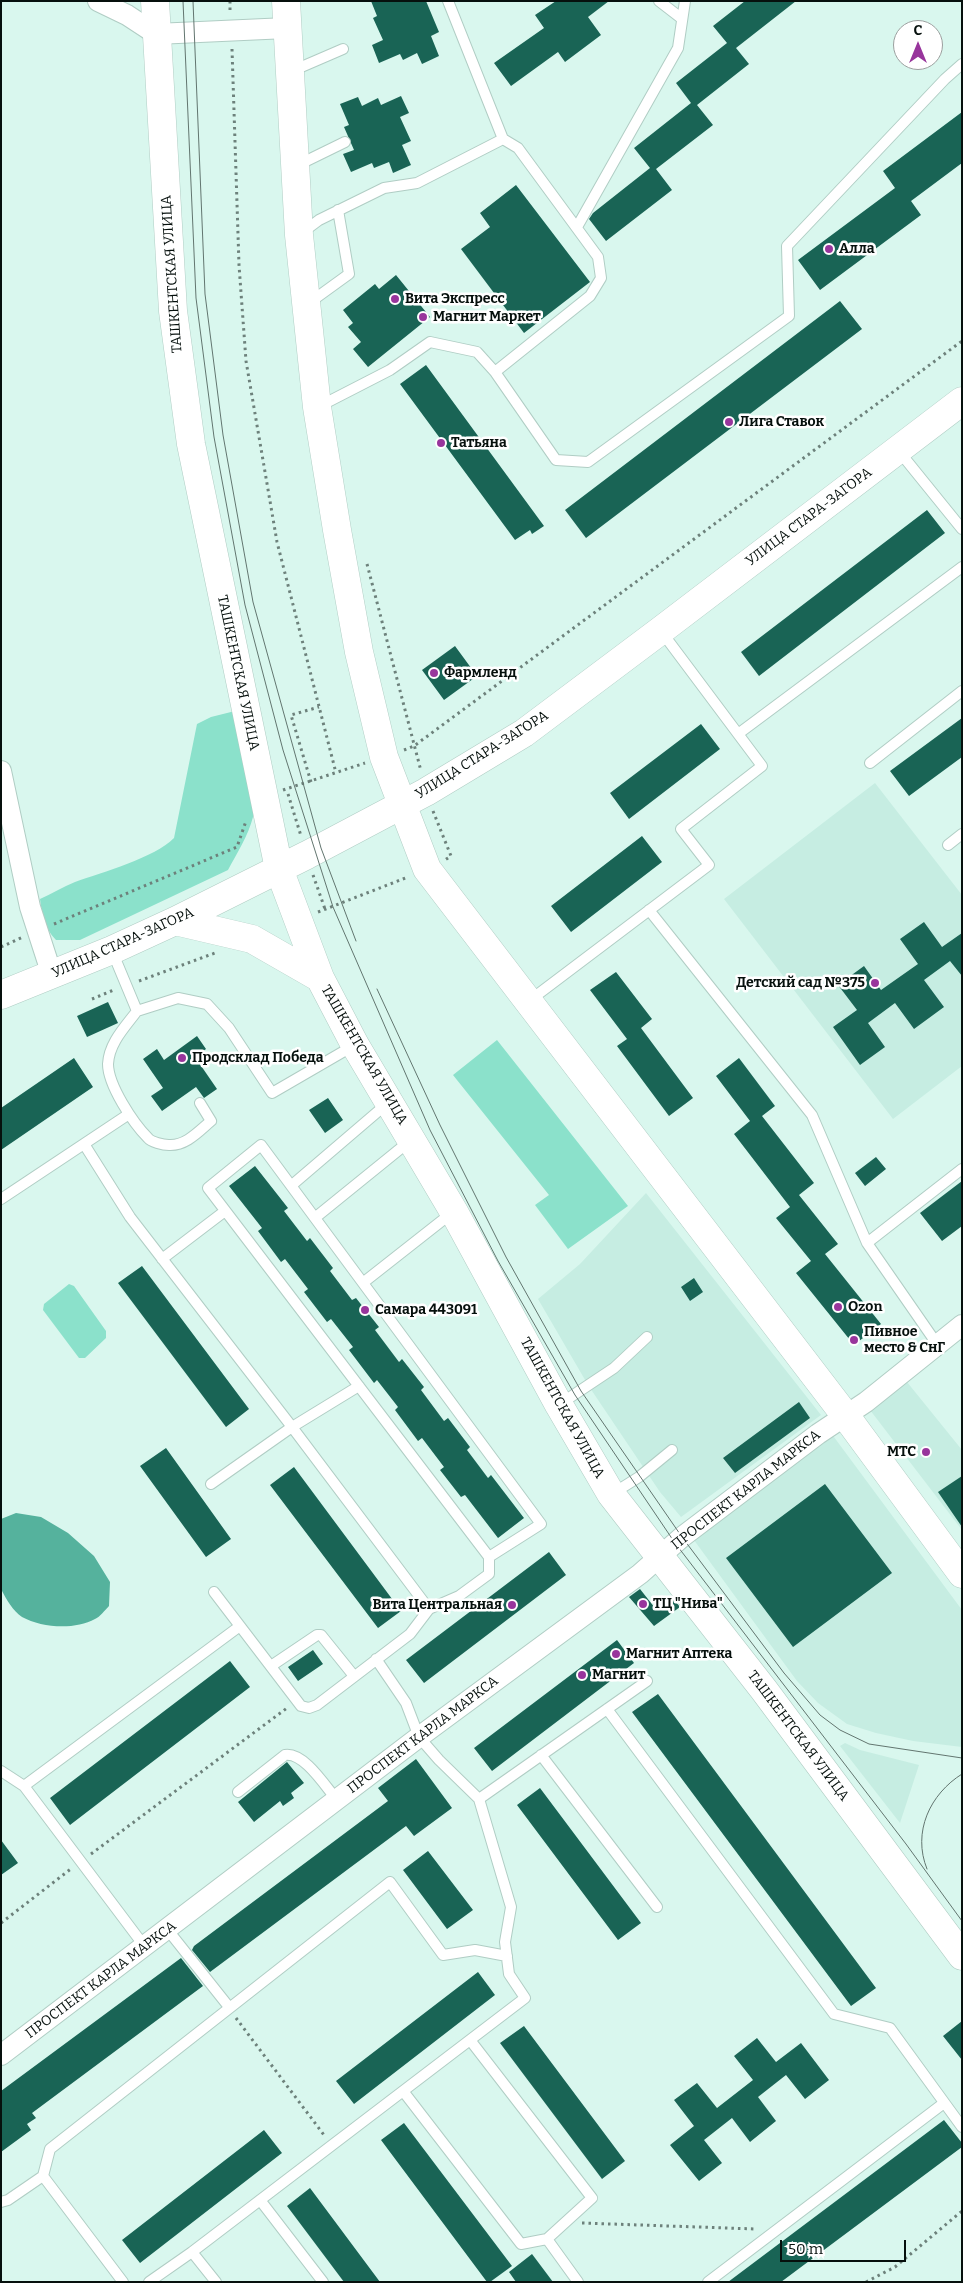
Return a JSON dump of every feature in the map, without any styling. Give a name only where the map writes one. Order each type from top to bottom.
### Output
[{"type":"main road","name":"ТАШКЕНТСКАЯ УЛИЦА","points":[[155,1],[173,310],[180,376],[191,444],[254,804],[320,978],[355,1045],[454,1212],[559,1405],[611,1494],[659,1558],[764,1690],[962,1956]]},
{"type":"main road","points":[[287,14],[299,235],[317,407],[359,652],[384,756],[427,869],[845,1415],[962,1574]]},
{"type":"main road","name":"УЛИЦА СТАРА-ЗАГОРА","points":[[1,994],[112,950],[175,921],[279,869],[403,803],[524,733],[962,401]]},
{"type":"main road","points":[[175,921],[252,939],[320,978]]},
{"type":"street","points":[[98,1],[127,15],[156,34],[231,29],[287,14]]},
{"type":"street","points":[[1,771],[37,931],[52,975]]},
{"type":"street","name":"ПРОСПЕКТ КАРЛА МАРКСА","points":[[1,2055],[419,1737],[659,1558],[682,1537],[845,1415],[866,1402],[962,1325]]},
{"type":"lane","points":[[448,1],[503,139],[518,148],[577,227],[598,257],[601,278],[590,296],[495,372]]},
{"type":"lane","points":[[659,1],[681,18]]},
{"type":"lane","points":[[577,227],[678,48],[685,1]]},
{"type":"lane","points":[[289,72],[343,49]]},
{"type":"lane","points":[[317,407],[390,370],[430,342],[477,352],[495,372],[556,460],[588,462],[789,316],[787,246],[945,79],[962,64]]},
{"type":"lane","points":[[299,235],[319,220],[384,188],[417,183],[503,139]]},
{"type":"lane","points":[[295,166],[344,142]]},
{"type":"lane","points":[[306,306],[349,274],[338,210]]},
{"type":"lane","points":[[898,449],[962,529]]},
{"type":"lane","points":[[738,734],[962,567]]},
{"type":"lane","points":[[528,1002],[709,865],[681,829],[762,766],[660,631]]},
{"type":"lane","points":[[870,763],[962,691]]},
{"type":"lane","points":[[948,845],[962,834]]},
{"type":"lane","points":[[649,910],[812,1115],[867,1243],[937,1344]]},
{"type":"lane","points":[[112,950],[137,1011]]},
{"type":"lane","points":[[200,1104],[211,1122],[183,1144],[168,1145],[149,1140],[129,1114],[114,1088],[108,1065],[113,1043],[137,1011],[178,998],[207,1004],[229,1028],[272,1093],[355,1045]]},
{"type":"lane","points":[[292,1184],[390,1102]]},
{"type":"lane","points":[[1,1200],[129,1114]]},
{"type":"lane","points":[[316,1217],[412,1139]]},
{"type":"lane","points":[[84,1144],[130,1217],[429,1609]]},
{"type":"lane","points":[[214,1592],[301,1706],[310,1708],[317,1705],[410,1634],[429,1609],[459,1596],[488,1574],[489,1557],[208,1188],[261,1145],[292,1184],[541,1524],[489,1557]]},
{"type":"lane","points":[[867,1243],[962,1169]]},
{"type":"lane","points":[[162,1258],[225,1211]]},
{"type":"lane","points":[[364,1282],[454,1212]]},
{"type":"lane","points":[[559,1405],[614,1368],[647,1337]]},
{"type":"lane","points":[[211,1484],[292,1427],[359,1386]]},
{"type":"lane","points":[[611,1494],[639,1477],[672,1450]]},
{"type":"lane","points":[[24,1786],[240,1626]]},
{"type":"lane","points":[[271,1666],[317,1635],[321,1635],[354,1676]]},
{"type":"lane","points":[[149,2282],[192,2252],[526,1998],[509,1974],[505,1942],[512,1907],[479,1798],[439,1760],[419,1737],[406,1703],[376,1659]]},
{"type":"lane","points":[[479,1798],[647,1681]]},
{"type":"lane","points":[[607,1709],[834,2014],[890,2028],[962,2127]]},
{"type":"lane","points":[[238,1792],[286,1755],[292,1754],[302,1759],[337,1800]]},
{"type":"lane","points":[[541,1755],[657,1907]]},
{"type":"lane","points":[[1,1771],[24,1786],[145,1946]]},
{"type":"lane","points":[[1,2202],[8,2200],[43,2176],[50,2149],[390,1882],[444,1955],[475,1950],[507,1956]]},
{"type":"lane","points":[[167,1929],[229,2007]]},
{"type":"lane","points":[[403,2091],[521,2244],[547,2239],[592,2198],[470,2040]]},
{"type":"lane","points":[[708,2282],[944,2103]]},
{"type":"lane","points":[[43,2176],[123,2282]]},
{"type":"lane","points":[[260,2200],[323,2282]]},
{"type":"lane","points":[[547,2239],[578,2282]]},
{"type":"lane","points":[[192,2252],[216,2282]]},
{"type":"path","points":[[230,1],[238,265],[246,361],[277,542],[336,773]]},
{"type":"path","points":[[1,947],[236,847],[254,804],[414,746],[962,341]]},
{"type":"path","points":[[311,782],[291,716],[319,707]]},
{"type":"path","points":[[1,1922],[297,1701]]},
{"type":"path","points":[[229,2007],[332,2146]]},
{"type":"path","points":[[866,2282],[895,2267],[962,2211]]},
{"type":"path","points":[[564,2223],[777,2230]]},
{"type":"shaded area","points":[[235,711],[252,778],[255,805],[248,831],[228,870],[80,940],[56,940],[49,931],[45,921],[40,899],[75,882],[141,858],[154,852],[174,838],[197,724],[211,717]]},
{"type":"shaded area","name":"Детский сад №375","points":[[875,783],[962,895],[962,1066],[893,1119],[724,899]]},
{"type":"shaded area","points":[[497,1040],[628,1206],[568,1249],[535,1205],[549,1195],[453,1075]]},
{"type":"shaded area","points":[[646,1193],[821,1415],[681,1517],[660,1492],[588,1385],[538,1299],[580,1264]]},
{"type":"shaded area","points":[[69,1284],[74,1286],[106,1331],[106,1338],[85,1358],[79,1358],[43,1310],[44,1304]]},
{"type":"shaded area","points":[[907,1382],[962,1450],[962,1530],[870,1410]]},
{"type":"shaded area","points":[[831,1433],[962,1610],[962,1747],[913,1741],[876,1733],[847,1724],[818,1703],[797,1681],[691,1536]]},
{"type":"shaded area","points":[[16,1513],[41,1517],[68,1533],[94,1556],[110,1582],[109,1606],[99,1617],[78,1625],[39,1624],[22,1617],[7,1601],[1,1589],[1,1519]]},
{"type":"shaded area","points":[[845,1743],[860,1750],[919,1765],[900,1823],[840,1746]]},
{"type":"building","points":[[371,1],[426,1],[439,32],[431,36],[439,56],[422,64],[417,53],[403,60],[400,54],[379,63],[372,45],[383,40],[373,18],[377,16]]},
{"type":"building","points":[[556,1],[609,1],[588,17],[601,35],[565,62],[558,52],[511,86],[494,63],[544,28],[535,15]]},
{"type":"building","points":[[745,1],[796,1],[736,48],[749,64],[697,105],[713,125],[656,169],[672,190],[606,241],[589,219],[593,213],[650,168],[634,148],[691,103],[676,83],[727,43],[713,26]]},
{"type":"building","points":[[401,96],[409,113],[400,117],[411,141],[402,145],[411,165],[393,173],[389,162],[374,168],[372,163],[351,172],[343,154],[354,150],[344,127],[349,125],[340,104],[358,97],[362,106],[378,98],[381,105]]},
{"type":"building","points":[[962,112],[962,163],[911,201],[921,215],[820,290],[798,260],[895,188],[883,171]]},
{"type":"building","points":[[516,185],[590,282],[524,333],[461,249],[490,227],[480,213]]},
{"type":"building","points":[[396,275],[430,317],[368,367],[353,349],[361,342],[348,327],[353,323],[343,310],[375,284],[379,289]]},
{"type":"building","points":[[840,301],[862,329],[586,538],[565,510]]},
{"type":"building","points":[[426,365],[544,526],[532,534],[530,530],[515,540],[400,384]]},
{"type":"building","points":[[927,510],[945,533],[759,676],[741,652]]},
{"type":"building","points":[[455,646],[477,676],[444,700],[422,670]]},
{"type":"building","points":[[962,718],[962,757],[909,796],[890,771]]},
{"type":"building","points":[[701,724],[720,749],[629,819],[610,793]]},
{"type":"building","points":[[642,836],[662,862],[571,932],[551,906]]},
{"type":"building","points":[[924,922],[942,947],[962,933],[962,976],[950,961],[924,980],[944,1007],[914,1029],[895,1003],[868,1023],[885,1047],[860,1065],[833,1027],[857,1010],[838,985],[864,966],[881,990],[918,964],[900,939]]},
{"type":"building","points":[[616,972],[652,1019],[641,1028],[693,1098],[669,1116],[617,1046],[627,1039],[590,990]]},
{"type":"building","points":[[108,1002],[118,1023],[87,1037],[77,1016]]},
{"type":"building","points":[[197,1036],[206,1049],[195,1057],[217,1089],[204,1098],[196,1087],[162,1111],[151,1096],[163,1088],[143,1059],[157,1049],[164,1060]]},
{"type":"building","points":[[74,1058],[93,1087],[1,1150],[1,1108]]},
{"type":"building","points":[[739,1058],[775,1106],[762,1116],[814,1183],[799,1195],[838,1244],[825,1254],[881,1324],[854,1345],[796,1273],[811,1261],[776,1218],[790,1207],[734,1134],[750,1121],[716,1076]]},
{"type":"building","points":[[328,1098],[343,1120],[325,1133],[309,1110]]},
{"type":"building","points":[[876,1157],[886,1169],[865,1186],[855,1173]]},
{"type":"building","points":[[255,1166],[288,1208],[284,1211],[307,1241],[310,1238],[333,1268],[330,1271],[352,1300],[356,1298],[379,1327],[375,1330],[399,1362],[402,1359],[424,1387],[421,1390],[444,1421],[448,1418],[470,1447],[467,1450],[488,1478],[491,1475],[524,1518],[498,1538],[465,1495],[461,1497],[440,1470],[444,1467],[422,1438],[418,1441],[395,1410],[398,1407],[377,1380],[374,1383],[349,1350],[353,1347],[331,1319],[327,1322],[304,1292],[308,1289],[285,1259],[281,1262],[258,1231],[262,1228],[229,1186]]},
{"type":"building","points":[[962,1181],[962,1226],[942,1241],[920,1213]]},
{"type":"building","points":[[142,1266],[249,1409],[226,1427],[118,1283]]},
{"type":"building","points":[[694,1278],[703,1292],[690,1301],[681,1287]]},
{"type":"building","points":[[799,1402],[810,1418],[735,1473],[723,1458]]},
{"type":"building","points":[[166,1448],[231,1539],[206,1557],[140,1466]]},
{"type":"building","points":[[294,1467],[401,1611],[378,1628],[270,1485]]},
{"type":"building","points":[[962,1476],[962,1527],[938,1492]]},
{"type":"building","points":[[825,1484],[892,1573],[793,1647],[726,1558]]},
{"type":"building","points":[[549,1552],[566,1575],[424,1683],[406,1660]]},
{"type":"building","points":[[640,1589],[655,1608],[671,1596],[680,1607],[654,1626],[629,1597]]},
{"type":"building","points":[[617,1640],[634,1663],[492,1771],[474,1748]]},
{"type":"building","points":[[313,1650],[323,1664],[298,1681],[288,1667]]},
{"type":"building","points":[[230,1661],[250,1687],[70,1825],[50,1798]]},
{"type":"building","points":[[658,1694],[876,1988],[851,2006],[632,1712]]},
{"type":"building","points":[[416,1759],[452,1808],[414,1836],[406,1826],[210,1972],[192,1950],[194,1946],[388,1801],[378,1788]]},
{"type":"building","points":[[287,1762],[304,1783],[291,1793],[294,1798],[283,1806],[280,1801],[254,1822],[238,1802]]},
{"type":"building","points":[[540,1788],[641,1923],[618,1940],[517,1805]]},
{"type":"building","points":[[1,1840],[18,1863],[1,1875]]},
{"type":"building","points":[[428,1851],[473,1910],[447,1929],[403,1870]]},
{"type":"building","points":[[181,1958],[203,1986],[32,2113],[36,2118],[27,2124],[31,2130],[1,2152],[1,2091]]},
{"type":"building","points":[[478,1972],[495,1995],[354,2104],[336,2081]]},
{"type":"building","points":[[962,2021],[962,2060],[943,2036]]},
{"type":"building","points":[[524,2026],[625,2161],[602,2179],[500,2043]]},
{"type":"building","points":[[757,2038],[776,2062],[801,2043],[829,2080],[805,2099],[786,2075],[758,2097],[776,2121],[750,2142],[732,2118],[704,2140],[722,2163],[699,2181],[670,2145],[694,2126],[674,2100],[697,2083],[717,2108],[753,2080],[734,2056]]},
{"type":"building","points":[[944,2120],[962,2143],[962,2147],[781,2282],[728,2282]]},
{"type":"building","points":[[404,2123],[512,2266],[490,2282],[487,2282],[381,2140]]},
{"type":"building","points":[[264,2130],[282,2153],[140,2263],[122,2240]]},
{"type":"building","points":[[310,2188],[380,2282],[344,2282],[287,2206]]},
{"type":"building","points":[[532,2254],[553,2282],[516,2282],[509,2272]]},
{"type":"tram line","points":[[183,1],[196,298],[214,437],[245,605],[283,750],[333,907],[430,1130],[498,1261],[575,1395],[675,1543],[906,1844],[962,1921]]},
{"type":"tram line","points":[[193,1],[205,294],[223,435],[253,602],[321,848],[356,941]]},
{"type":"tram line","points":[[377,989],[440,1125],[506,1257],[581,1391],[682,1537],[784,1673],[820,1715],[840,1730],[869,1744],[962,1758]]},
{"type":"tram line","points":[[927,1869],[922,1841],[927,1815],[941,1792],[962,1774]]},
{"type":"place","name":"Алла","points":[[829,249]]},
{"type":"place","name":"Вита Экспресс","points":[[395,299]]},
{"type":"place","name":"Магнит Маркет","points":[[423,317]]},
{"type":"place","name":"Лига Ставок","points":[[729,422]]},
{"type":"place","name":"Татьяна","points":[[441,443]]},
{"type":"place","name":"Фармленд","points":[[434,673]]},
{"type":"place","name":"Детский сад №375","points":[[875,983]]},
{"type":"place","name":"Продсклад Победа","points":[[182,1058]]},
{"type":"place","name":"Ozon","points":[[838,1307]]},
{"type":"place","name":"Самара 443091","points":[[365,1310]]},
{"type":"place","name":"Пивное место & СнГ","points":[[854,1340]]},
{"type":"place","name":"МТС","points":[[926,1452]]},
{"type":"place","name":"ТЦ \"Нива\"","points":[[643,1604]]},
{"type":"place","name":"Вита Центральная","points":[[512,1605]]},
{"type":"place","name":"Магнит Аптека","points":[[616,1654]]},
{"type":"place","name":"Магнит","points":[[582,1675]]}]
